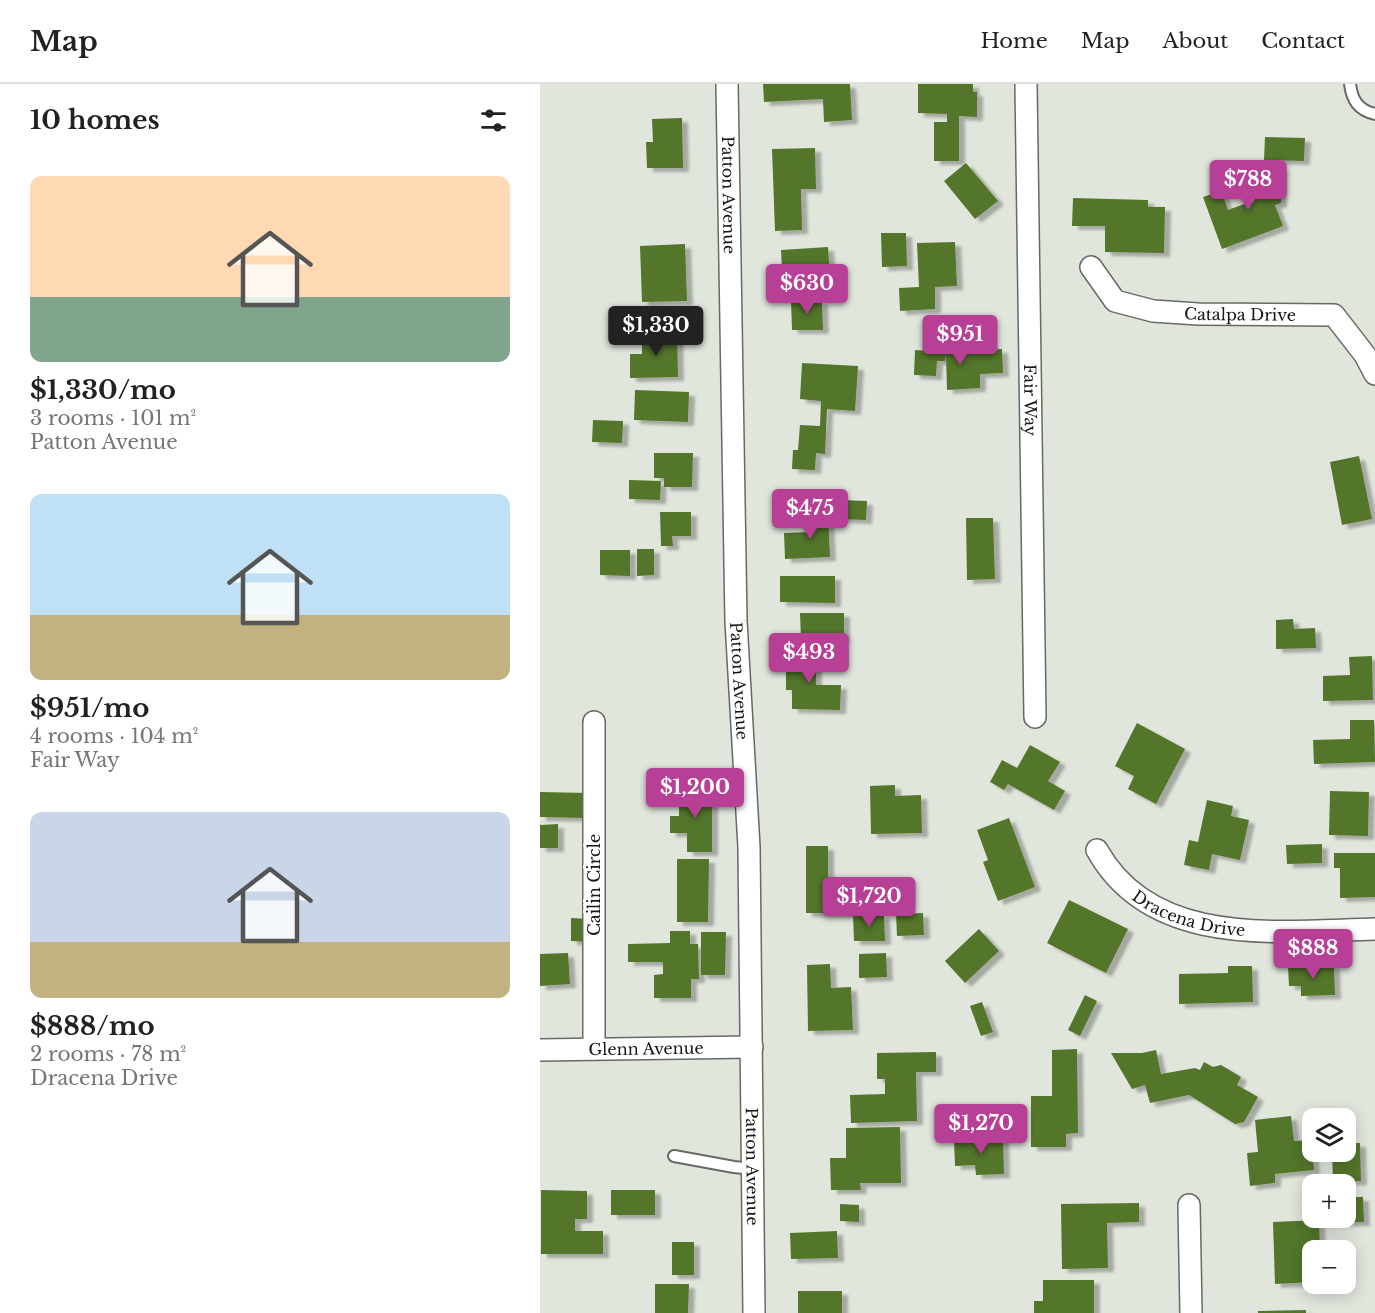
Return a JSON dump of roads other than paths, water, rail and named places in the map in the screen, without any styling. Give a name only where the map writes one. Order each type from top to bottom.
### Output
[{"type":"street","name":"Patton Avenue","points":[[727,84],[736,621],[749,847],[754,1313]]},
{"type":"street","name":"Fair Way","points":[[1026,84],[1035,717]]},
{"type":"street","name":"Catalpa Drive","points":[[1091,267],[1115,301],[1153,311],[1198,314],[1334,315],[1365,355],[1375,374]]},
{"type":"street","name":"Cailin Circle","points":[[594,722],[594,1049]]},
{"type":"street","name":"Dracena Drive","points":[[1097,850],[1114,875],[1137,896],[1162,912],[1190,922],[1248,930],[1375,929]]},
{"type":"street","name":"Glenn Avenue","points":[[540,1050],[752,1047]]},
{"type":"street","points":[[1189,1205],[1191,1313]]},
{"type":"lane","points":[[1350,84],[1352,99],[1367,112],[1375,114]]},
{"type":"lane","points":[[674,1156],[753,1169]]}]
